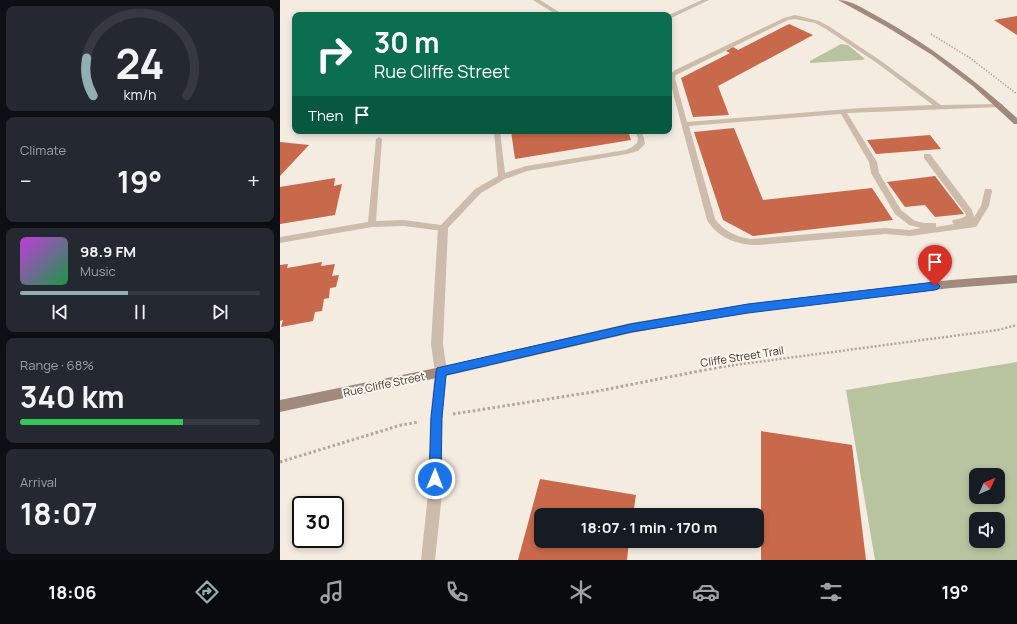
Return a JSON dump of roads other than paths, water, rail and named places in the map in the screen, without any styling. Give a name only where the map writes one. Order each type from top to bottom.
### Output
[{"type":"main road","points":[[841,0],[907,36],[946,61],[1000,105],[1017,122]]},
{"type":"main road","name":"Rue Cliffe Street","points":[[280,406],[441,372],[631,328],[741,310],[1015,278]]},
{"type":"street","points":[[428,560],[435,494],[436,418],[441,372],[437,344],[443,228]]},
{"type":"lane","points":[[536,0],[556,12]]},
{"type":"lane","points":[[672,16],[706,0]]},
{"type":"lane","points":[[939,107],[844,38],[818,22],[795,17],[786,19],[677,71],[673,74],[672,78],[711,220],[724,234],[735,239],[747,242],[885,231],[910,233],[973,225],[985,206],[988,191]]},
{"type":"lane","points":[[684,124],[843,112],[1000,105]]},
{"type":"lane","points":[[843,112],[873,162],[875,173],[898,212],[912,223],[924,226],[968,219],[970,217],[969,212],[927,156]]},
{"type":"lane","points":[[497,134],[502,177]]},
{"type":"lane","points":[[280,240],[372,224],[404,223],[443,228],[478,191],[502,177],[526,169],[627,152],[635,149],[641,144],[639,134]]},
{"type":"lane","points":[[372,224],[378,139]]}]
